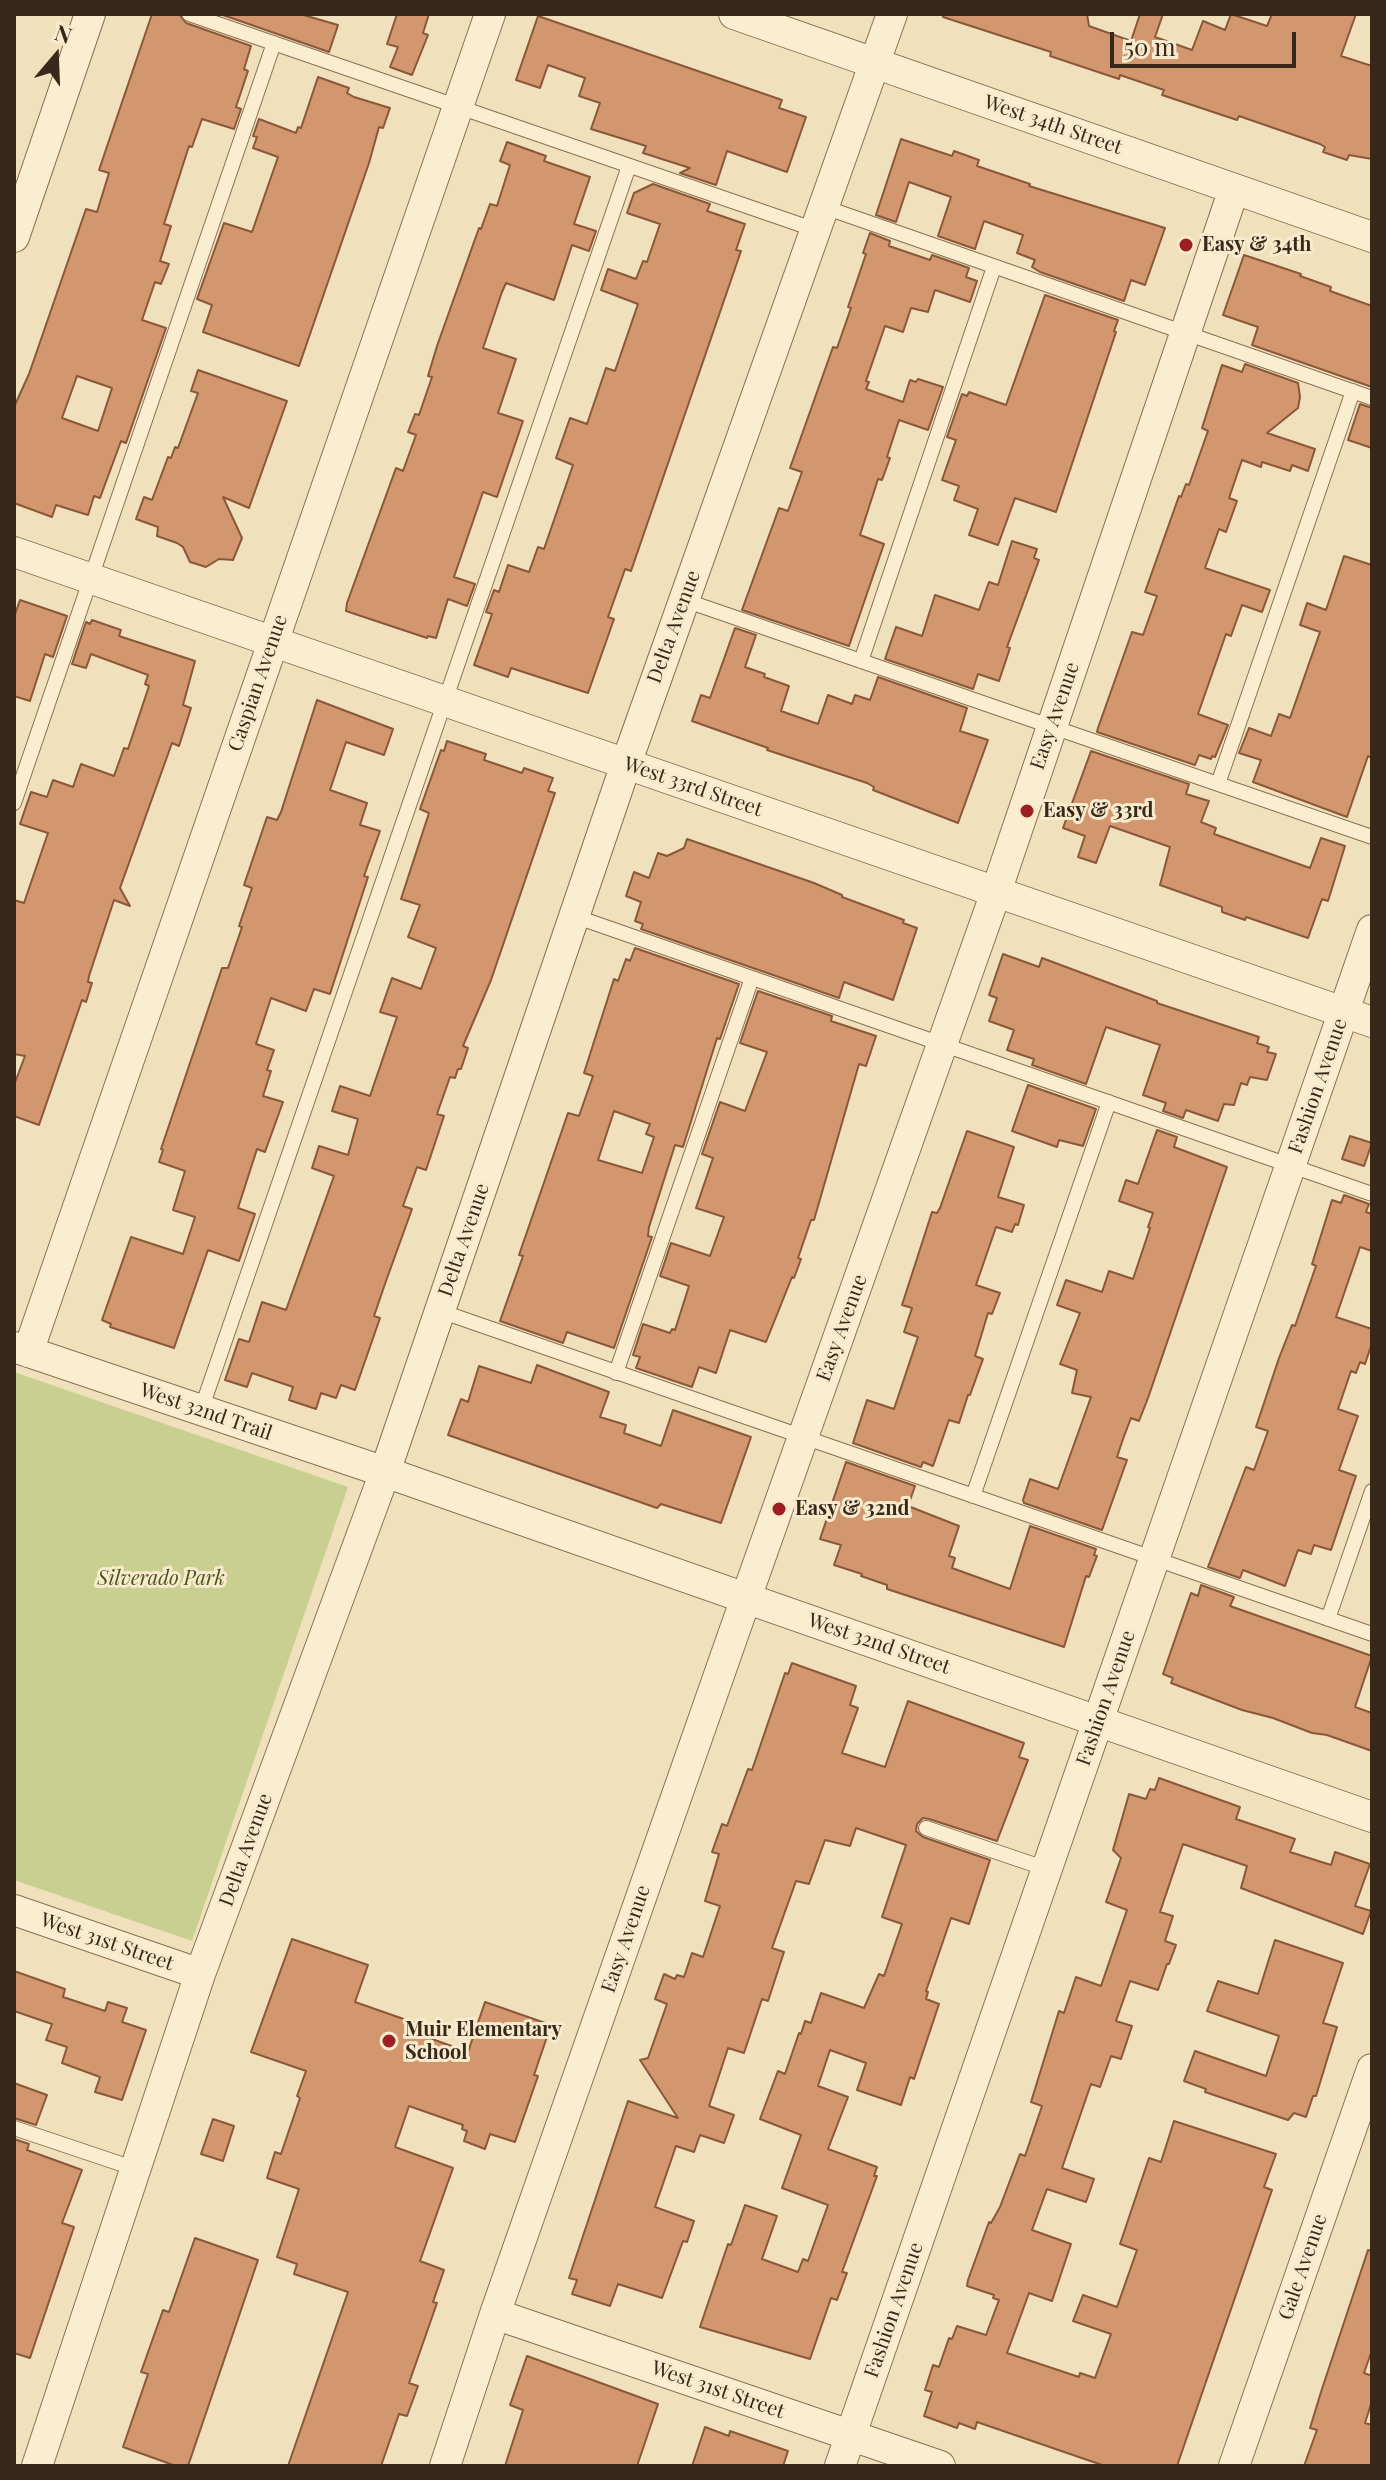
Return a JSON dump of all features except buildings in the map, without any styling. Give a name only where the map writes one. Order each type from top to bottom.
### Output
[{"type":"street","points":[[14,237],[90,14]]},
{"type":"street","name":"Caspian Avenue","points":[[21,1350],[490,14]]},
{"type":"street","name":"West 34th Street","points":[[734,14],[1372,237]]},
{"type":"street","name":"Delta Avenue","points":[[37,2466],[200,1974],[385,1472],[626,764],[892,14]]},
{"type":"street","name":"Easy Avenue","points":[[445,2466],[495,2314],[996,892],[1234,189]]},
{"type":"street","name":"West 33rd Street","points":[[14,552],[1372,1022]]},
{"type":"street","name":"Fashion Avenue","points":[[840,2466],[1372,930]]},
{"type":"street","name":"West 32nd Trail","points":[[21,1350],[385,1472]]},
{"type":"street","name":"West 32nd Street","points":[[385,1472],[1372,1817]]},
{"type":"street","name":"West 31st Street","points":[[14,1910],[200,1974]]},
{"type":"street","name":"Gale Avenue","points":[[1234,2466],[1372,2069]]},
{"type":"street","name":"West 31st Street","points":[[495,2314],[940,2466]]},
{"type":"lane","points":[[189,14],[629,166],[994,267],[1372,398]]},
{"type":"lane","points":[[14,803],[274,43]]},
{"type":"lane","points":[[201,1410],[629,166]]},
{"type":"lane","points":[[861,661],[994,267]]},
{"type":"lane","points":[[1218,784],[1353,391]]},
{"type":"lane","points":[[684,600],[1372,837]]},
{"type":"lane","points":[[574,916],[1372,1194]]},
{"type":"lane","points":[[616,1373],[752,978]]},
{"type":"lane","points":[[973,1496],[1109,1102]]},
{"type":"lane","points":[[440,1311],[1372,1634]]},
{"type":"lane","points":[[1328,1619],[1372,1491]]},
{"type":"lane","points":[[926,1828],[1047,1869]]},
{"type":"lane","points":[[14,2128],[136,2169]]},
{"type":"green space","name":"Silverado Park","points":[[14,1372],[348,1487],[192,1941],[14,1880]]},
{"type":"place","name":"Easy & 34th","points":[[1186,245]]},
{"type":"place","name":"Easy & 33rd","points":[[1027,811]]},
{"type":"place","name":"Easy & 32nd","points":[[779,1509]]},
{"type":"place","name":"Muir Elementary School","points":[[389,2041]]}]
